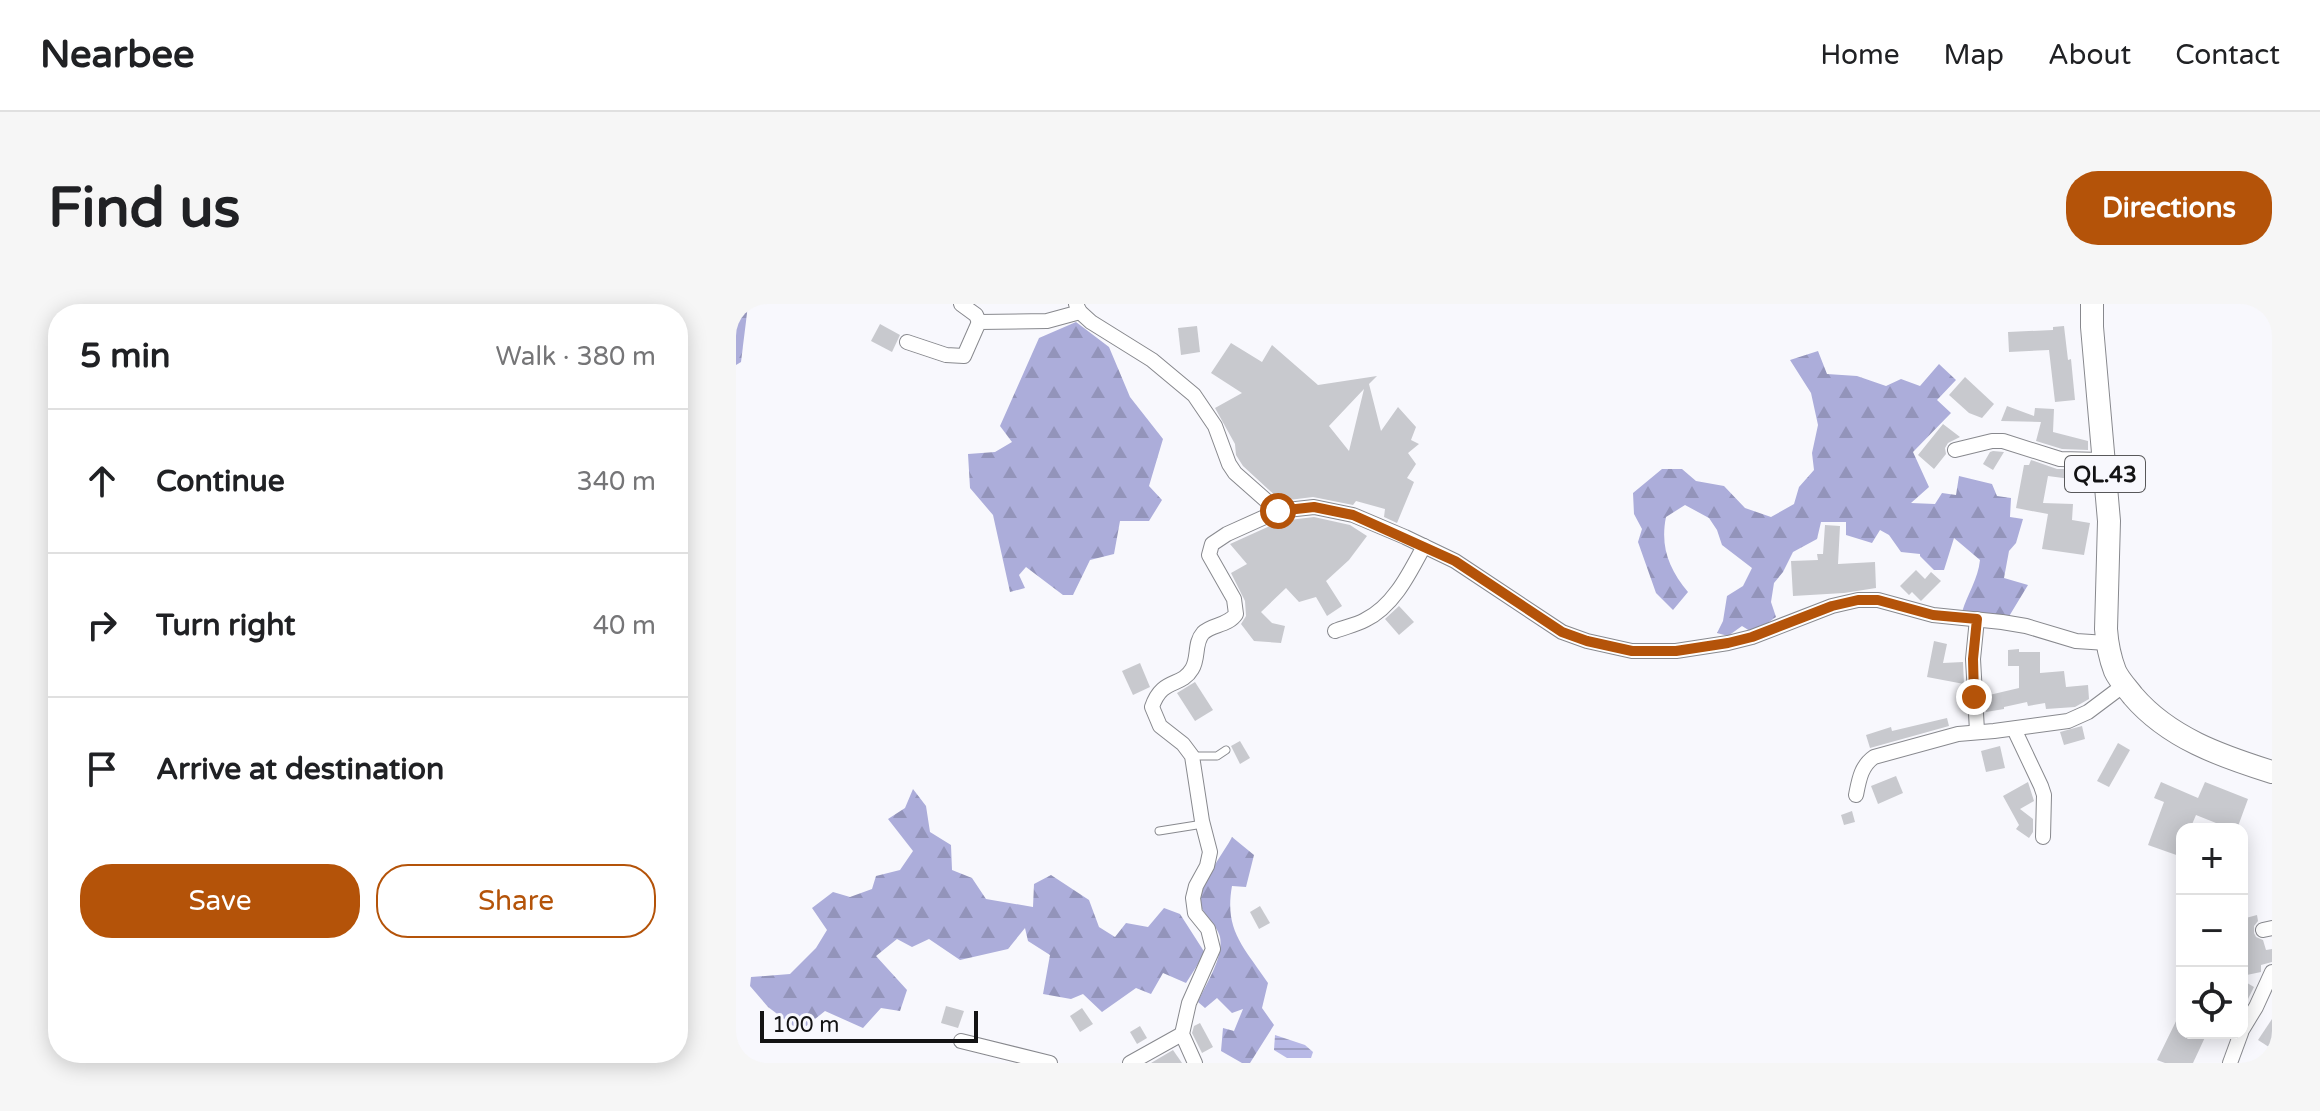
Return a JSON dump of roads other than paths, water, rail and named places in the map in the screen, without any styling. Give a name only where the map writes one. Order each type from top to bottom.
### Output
[{"type":"highway","name":"QL.43","points":[[2092,304],[2109,538],[2107,643],[2115,671],[2142,705],[2177,735],[2272,772]]},
{"type":"street","points":[[907,342],[946,355],[964,356],[979,322],[976,315],[961,304]]},
{"type":"street","points":[[979,322],[1047,321],[1078,308],[1091,322],[1152,360],[1194,395],[1215,426],[1235,473],[1278,511]]},
{"type":"street","points":[[1955,450],[2003,441],[2070,461],[2103,460]]},
{"type":"street","points":[[1195,1063],[1182,1034],[1189,1003],[1213,949],[1208,929],[1193,905],[1196,886],[1207,866],[1210,852],[1192,756],[1183,744],[1160,726],[1152,707],[1161,689],[1185,677],[1194,667],[1197,641],[1205,630],[1232,620],[1236,614],[1234,599],[1209,555],[1212,544],[1227,534],[1278,511],[1314,507],[1353,515],[1455,561],[1562,632],[1632,651],[1676,651],[1752,637],[1796,619],[1858,600],[1878,600],[1933,615],[2026,626],[2076,641],[2107,643]]},
{"type":"street","points":[[1335,631],[1366,620],[1389,601],[1424,546]]},
{"type":"street","points":[[1977,619],[1973,659],[1977,731]]},
{"type":"street","points":[[1856,795],[1860,775],[1874,757],[1958,734],[2079,718],[2124,685]]},
{"type":"street","points":[[2014,729],[2044,795],[2043,837]]},
{"type":"street","points":[[2248,1020],[2272,972]]},
{"type":"street","points":[[1130,1063],[1182,1034]]},
{"type":"street","points":[[2230,1063],[2238,1039]]},
{"type":"street","points":[[961,1041],[1050,1063]]},
{"type":"lane","points":[[1192,756],[1217,756],[1226,750]]},
{"type":"lane","points":[[1159,831],[1203,824]]}]
